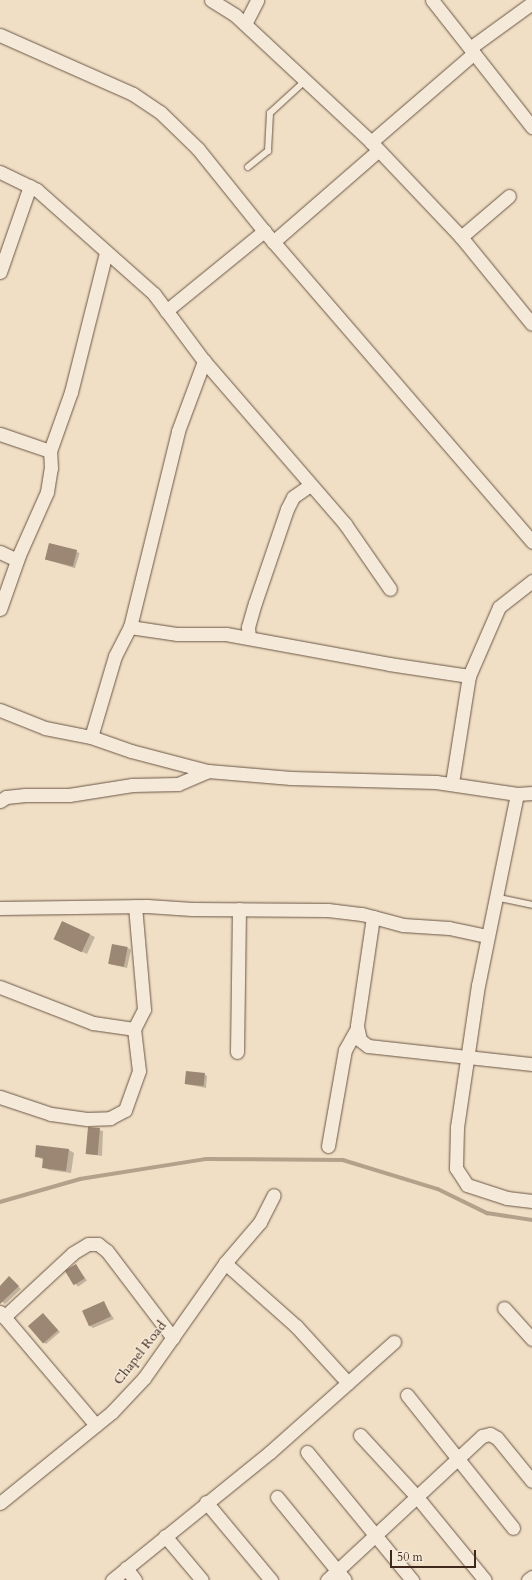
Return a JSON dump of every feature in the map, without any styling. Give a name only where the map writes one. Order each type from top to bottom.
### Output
[{"type":"street","points":[[211,0],[246,24],[375,146],[461,237],[532,324]]},
{"type":"street","points":[[246,24],[257,0]]},
{"type":"street","points":[[432,0],[532,127]]},
{"type":"street","points":[[273,242],[375,146],[472,51],[532,3]]},
{"type":"street","points":[[0,35],[133,94],[160,112],[198,149],[273,242],[532,542]]},
{"type":"street","points":[[0,172],[30,186],[77,224],[106,253],[138,279],[166,310],[204,361],[274,439],[310,485],[345,524],[390,589]]},
{"type":"street","points":[[0,272],[30,186]]},
{"type":"street","points":[[461,237],[509,196]]},
{"type":"street","points":[[166,310],[264,230]]},
{"type":"street","points":[[0,609],[17,560],[47,492],[51,468],[50,451],[71,392],[106,253]]},
{"type":"street","points":[[91,737],[115,656],[130,627],[178,431],[204,361]]},
{"type":"street","points":[[0,434],[50,451]]},
{"type":"street","points":[[249,638],[248,627],[255,603],[269,567],[286,509],[293,497],[310,485]]},
{"type":"street","points":[[0,552],[17,560]]},
{"type":"street","points":[[452,783],[469,676],[499,607],[532,581]]},
{"type":"street","points":[[130,627],[177,634],[226,634],[389,664],[469,676]]},
{"type":"street","points":[[0,710],[45,728],[91,737],[131,751],[208,771],[290,778],[452,783],[516,794],[532,793]]},
{"type":"street","points":[[0,801],[6,797],[25,795],[69,795],[132,785],[178,784],[208,771]]},
{"type":"street","points":[[516,794],[486,936],[467,1056],[457,1127],[458,1175],[467,1185],[506,1198],[532,1201]]},
{"type":"street","points":[[0,908],[135,906],[328,910],[373,917],[403,925],[449,928],[486,936]]},
{"type":"street","points":[[0,1097],[51,1114],[87,1119],[110,1118],[125,1110],[139,1071],[134,1029],[144,1009],[135,906]]},
{"type":"street","points":[[236,1052],[239,909]]},
{"type":"street","points":[[373,917],[357,1028],[360,1040],[368,1046],[532,1064]]},
{"type":"street","points":[[0,987],[93,1023],[134,1029]]},
{"type":"street","points":[[328,1146],[344,1050],[357,1028]]},
{"type":"street","name":"Chapel Road","points":[[0,1503],[96,1426],[144,1378],[225,1263],[260,1222],[274,1195]]},
{"type":"street","points":[[96,1426],[2,1314],[73,1253],[88,1244],[98,1244],[107,1251],[173,1338]]},
{"type":"street","points":[[225,1263],[296,1326],[348,1383]]},
{"type":"street","points":[[504,1308],[532,1339]]},
{"type":"street","points":[[112,1580],[206,1502],[270,1452],[394,1342]]},
{"type":"street","points":[[407,1395],[513,1528]]},
{"type":"street","points":[[327,1580],[341,1575],[374,1537],[482,1436],[490,1434],[497,1438],[532,1481]]},
{"type":"street","points":[[360,1435],[417,1497],[485,1580]]},
{"type":"street","points":[[307,1452],[374,1537],[412,1580]]},
{"type":"street","points":[[277,1497],[341,1575]]},
{"type":"street","points":[[206,1502],[271,1580]]},
{"type":"street","points":[[165,1536],[202,1580]]},
{"type":"street","points":[[126,1568],[135,1580]]},
{"type":"street","points":[[528,1580],[532,1577]]},
{"type":"lane","points":[[248,167],[268,151],[270,113],[306,80]]},
{"type":"lane","points":[[495,897],[532,905]]},
{"type":"building","points":[[49,543],[77,550],[73,567],[45,559]]},
{"type":"building","points":[[62,921],[90,934],[82,952],[54,939]]},
{"type":"building","points":[[112,944],[128,947],[124,967],[108,964]]},
{"type":"building","points":[[186,1071],[205,1073],[204,1086],[185,1084]]},
{"type":"building","points":[[88,1127],[100,1128],[98,1155],[86,1154]]},
{"type":"building","points":[[36,1145],[69,1149],[66,1171],[42,1168],[43,1158],[35,1157]]},
{"type":"building","points":[[76,1264],[85,1279],[74,1285],[65,1271]]},
{"type":"building","points":[[9,1276],[19,1286],[0,1304],[0,1286]]},
{"type":"building","points":[[104,1301],[111,1317],[89,1326],[82,1311]]},
{"type":"building","points":[[43,1313],[58,1330],[43,1343],[28,1326]]},
{"type":"waterway","points":[[0,1202],[80,1179],[206,1159],[343,1160],[438,1189],[487,1213],[532,1220]]}]
